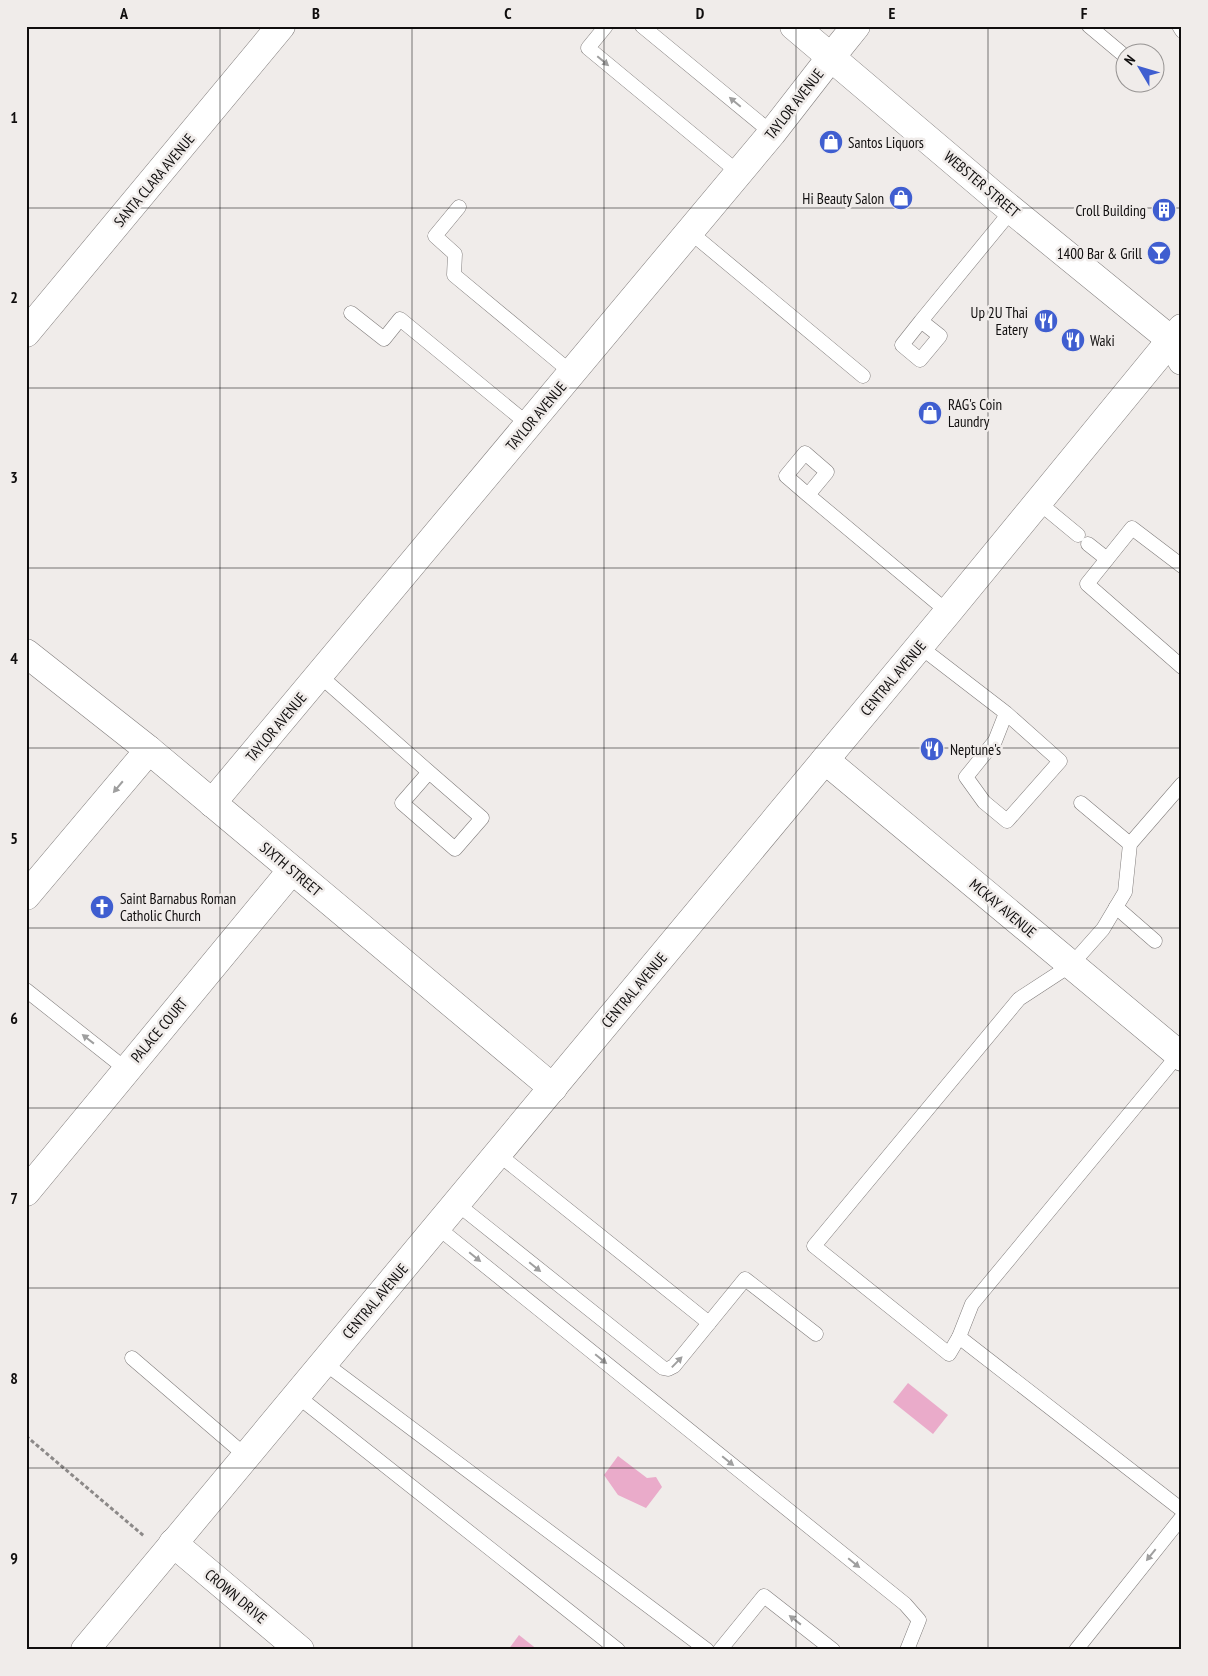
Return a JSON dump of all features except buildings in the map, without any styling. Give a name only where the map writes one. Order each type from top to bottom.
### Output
[{"type":"street","name":"SANTA CLARA AVENUE","points":[[26,333],[281,26]]},
{"type":"street","name":"WEBSTER STREET","points":[[794,26],[1012,210],[1179,343]]},
{"type":"street","name":"TAYLOR AVENUE","points":[[212,803],[772,134],[856,26]]},
{"type":"street","name":"CENTRAL AVENUE","points":[[85,1650],[1038,502],[1179,343]]},
{"type":"street","name":"SIXTH STREET","points":[[26,653],[149,750],[553,1088]]},
{"type":"street","points":[[26,896],[149,750]]},
{"type":"street","name":"MCKAY AVENUE","points":[[825,760],[1180,1056]]},
{"type":"street","name":"PALACE COURT","points":[[26,1192],[292,870]]},
{"type":"street","name":"CROWN DRIVE","points":[[169,1548],[300,1650]]},
{"type":"lane","points":[[606,26],[588,48],[739,173]]},
{"type":"lane","points":[[642,26],[772,134]]},
{"type":"lane","points":[[1089,26],[1116,49]]},
{"type":"lane","points":[[1179,26],[1182,31]]},
{"type":"lane","points":[[459,207],[435,236],[455,254],[454,275],[572,373]]},
{"type":"lane","points":[[921,320],[1012,210]]},
{"type":"lane","points":[[690,232],[863,376]]},
{"type":"lane","points":[[351,313],[384,339],[400,319],[529,424]]},
{"type":"lane","points":[[808,495],[948,612]]},
{"type":"lane","points":[[1038,502],[1107,559]]},
{"type":"lane","points":[[1182,566],[1132,528],[1087,584],[1182,667]]},
{"type":"lane","points":[[919,646],[1006,713],[1060,761],[1007,822],[984,802],[966,777],[995,741],[1006,713]]},
{"type":"lane","points":[[319,675],[482,818],[454,849],[402,802],[429,772]]},
{"type":"lane","points":[[1180,1056],[972,1304],[959,1337],[949,1354],[814,1246],[1019,999],[1071,965],[1103,929],[1125,892],[1130,844],[1182,784]]},
{"type":"lane","points":[[1081,803],[1130,844]]},
{"type":"lane","points":[[1116,907],[1155,941]]},
{"type":"lane","points":[[26,990],[127,1070]]},
{"type":"lane","points":[[498,1154],[709,1323]]},
{"type":"lane","points":[[456,1203],[663,1368],[668,1369],[674,1366],[745,1279],[816,1334]]},
{"type":"lane","points":[[437,1227],[905,1604],[919,1620],[907,1650]]},
{"type":"lane","points":[[959,1337],[1182,1510]]},
{"type":"lane","points":[[132,1358],[246,1456]]},
{"type":"lane","points":[[324,1362],[707,1650]]},
{"type":"lane","points":[[296,1395],[618,1650]]},
{"type":"lane","points":[[1076,1650],[1182,1517]]},
{"type":"lane","points":[[720,1650],[764,1596],[833,1650]]},
{"type":"path","points":[[26,1436],[169,1548]]},
{"type":"shaded area","points":[[908,1383],[948,1415],[933,1434],[893,1402]]},
{"type":"shaded area","points":[[618,1456],[647,1478],[656,1477],[662,1487],[646,1508],[618,1495],[604,1475]]},
{"type":"shaded area","points":[[519,1635],[538,1650],[508,1650]]},
{"type":"place","name":"Santos Liquors","points":[[831,142]]},
{"type":"place","name":"Hi Beauty Salon","points":[[901,198]]},
{"type":"place","name":"Croll Building","points":[[1164,210]]},
{"type":"place","name":"1400 Bar & Grill","points":[[1159,253]]},
{"type":"place","name":"Up 2U Thai Eatery","points":[[1046,321]]},
{"type":"place","name":"Waki","points":[[1073,340]]},
{"type":"place","name":"RAG's Coin Laundry","points":[[930,413]]},
{"type":"place","name":"Neptune's","points":[[932,749]]},
{"type":"place","name":"Saint Barnabus Roman Catholic Church","points":[[102,907]]}]
